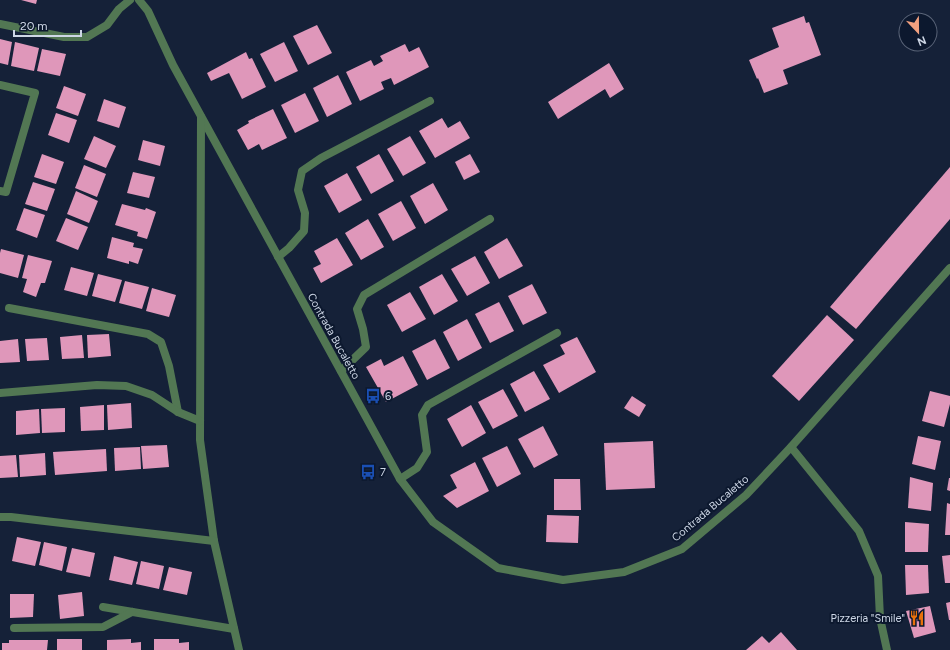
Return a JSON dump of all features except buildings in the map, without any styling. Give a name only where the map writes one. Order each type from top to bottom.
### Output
[{"type":"street","points":[[0,24],[64,37],[87,37],[107,25],[119,9],[130,0]]},
{"type":"street","name":"Contrada Bucaletto","points":[[139,0],[148,11],[173,64],[400,479],[434,522],[498,568],[563,580],[624,572],[682,549],[746,495],[791,447],[950,268]]},
{"type":"street","points":[[0,85],[35,93],[6,192],[0,191]]},
{"type":"street","points":[[278,257],[304,231],[305,213],[298,190],[302,171],[321,158],[430,101]]},
{"type":"street","points":[[201,116],[200,440],[214,542],[239,650]]},
{"type":"street","points":[[341,371],[366,347],[363,329],[357,309],[364,294],[490,218]]},
{"type":"street","points":[[9,308],[148,334],[161,342],[169,366],[178,412]]},
{"type":"street","points":[[400,479],[417,468],[427,452],[422,415],[428,405],[557,333]]},
{"type":"street","points":[[0,393],[97,385],[126,386],[152,395],[178,412],[200,421]]},
{"type":"street","points":[[791,447],[858,531],[878,576],[880,618],[887,650]]},
{"type":"street","points":[[0,517],[11,517],[214,542]]},
{"type":"street","points":[[103,607],[234,629]]},
{"type":"street","points":[[14,628],[103,627],[132,612]]},
{"type":"place","name":"6","points":[[373,396]]},
{"type":"place","name":"7","points":[[368,472]]},
{"type":"place","name":"Pizzeria \"Smile\"","points":[[917,618]]}]
